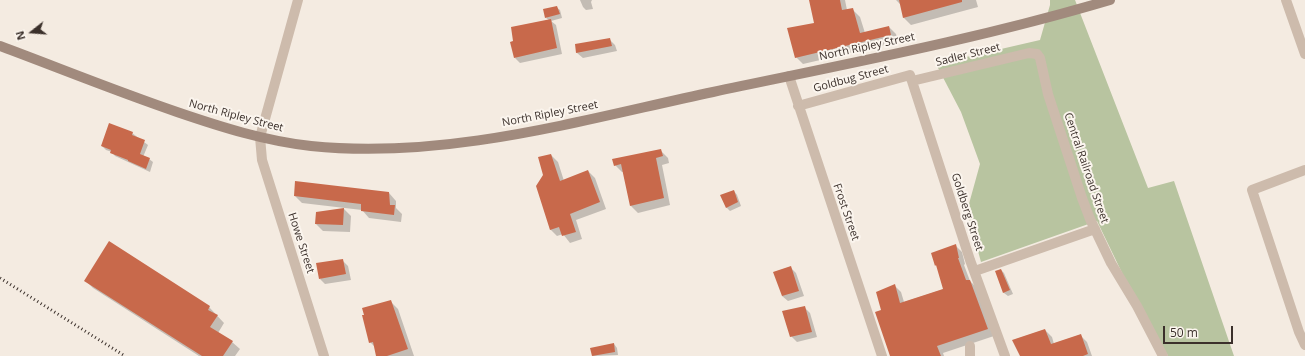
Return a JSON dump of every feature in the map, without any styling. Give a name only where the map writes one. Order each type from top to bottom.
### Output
[{"type":"main road","name":"North Ripley Street","points":[[0,46],[152,104],[212,124],[260,137],[288,143],[336,148],[383,149],[430,147],[490,139],[553,127],[789,76],[876,59],[1019,26],[1110,0]]},
{"type":"street","points":[[260,137],[298,0]]},
{"type":"street","points":[[1286,0],[1302,34],[1305,54]]},
{"type":"street","name":"Sadler Street","points":[[911,78],[1029,53]]},
{"type":"street","name":"Central Railroad Street","points":[[1029,53],[1038,54],[1040,58],[1048,94],[1082,198],[1095,229],[1111,263],[1137,306],[1163,356]]},
{"type":"street","name":"Frost Street","points":[[789,76],[882,356]]},
{"type":"street","name":"Goldbug Street","points":[[798,106],[911,78]]},
{"type":"street","name":"Goldberg Street","points":[[911,78],[970,260],[1005,356]]},
{"type":"street","name":"Howe Street","points":[[260,137],[262,160],[324,356]]},
{"type":"street","points":[[1305,170],[1252,190],[1299,332],[1305,345]]},
{"type":"street","points":[[975,271],[1095,229]]},
{"type":"green space","points":[[1050,0],[1075,0],[1148,188],[1174,181],[1234,356],[1168,356],[1125,279],[1097,221],[981,262],[967,211],[980,164],[961,112],[936,64],[1040,40],[1050,5]]},
{"type":"building","points":[[809,0],[840,0],[842,10],[853,8],[860,33],[889,26],[891,35],[795,58],[787,28],[814,23]]},
{"type":"building","points":[[899,0],[962,0],[962,2],[903,18]]},
{"type":"building","points":[[557,6],[560,14],[545,18],[543,9]]},
{"type":"building","points":[[551,19],[557,48],[514,58],[510,42],[513,41],[511,27]]},
{"type":"building","points":[[610,38],[612,46],[576,53],[575,44]]},
{"type":"building","points":[[109,123],[133,132],[132,135],[145,140],[140,154],[150,158],[146,169],[110,153],[111,150],[101,146]]},
{"type":"building","points":[[661,149],[663,156],[656,158],[664,198],[630,206],[621,164],[614,166],[612,159]]},
{"type":"building","points":[[551,154],[560,181],[588,170],[600,202],[570,214],[576,232],[562,236],[559,227],[550,230],[536,186],[543,175],[538,157]]},
{"type":"building","points":[[295,181],[389,192],[390,205],[395,205],[394,215],[361,211],[361,204],[294,196]]},
{"type":"building","points":[[734,190],[738,202],[726,208],[720,195]]},
{"type":"building","points":[[344,208],[343,225],[315,224],[316,212]]},
{"type":"building","points":[[109,241],[210,306],[208,310],[218,315],[210,327],[233,341],[223,356],[202,356],[84,281]]},
{"type":"building","points":[[956,244],[958,258],[966,280],[970,280],[988,329],[937,346],[941,356],[890,356],[875,312],[881,310],[876,292],[895,284],[900,303],[943,289],[931,253]]},
{"type":"building","points":[[343,259],[346,274],[319,279],[316,263]]},
{"type":"building","points":[[791,266],[799,291],[782,296],[773,272]]},
{"type":"building","points":[[1001,269],[1010,290],[1003,293],[995,271]]},
{"type":"building","points":[[391,300],[408,349],[387,356],[376,356],[373,342],[369,343],[362,315],[364,315],[362,308]]},
{"type":"building","points":[[805,306],[812,332],[790,337],[782,311]]},
{"type":"building","points":[[1045,329],[1051,344],[1081,334],[1088,354],[1083,356],[1020,356],[1012,340]]},
{"type":"building","points":[[614,343],[615,352],[592,356],[590,348]]},
{"type":"railway","points":[[0,278],[125,356]]}]
